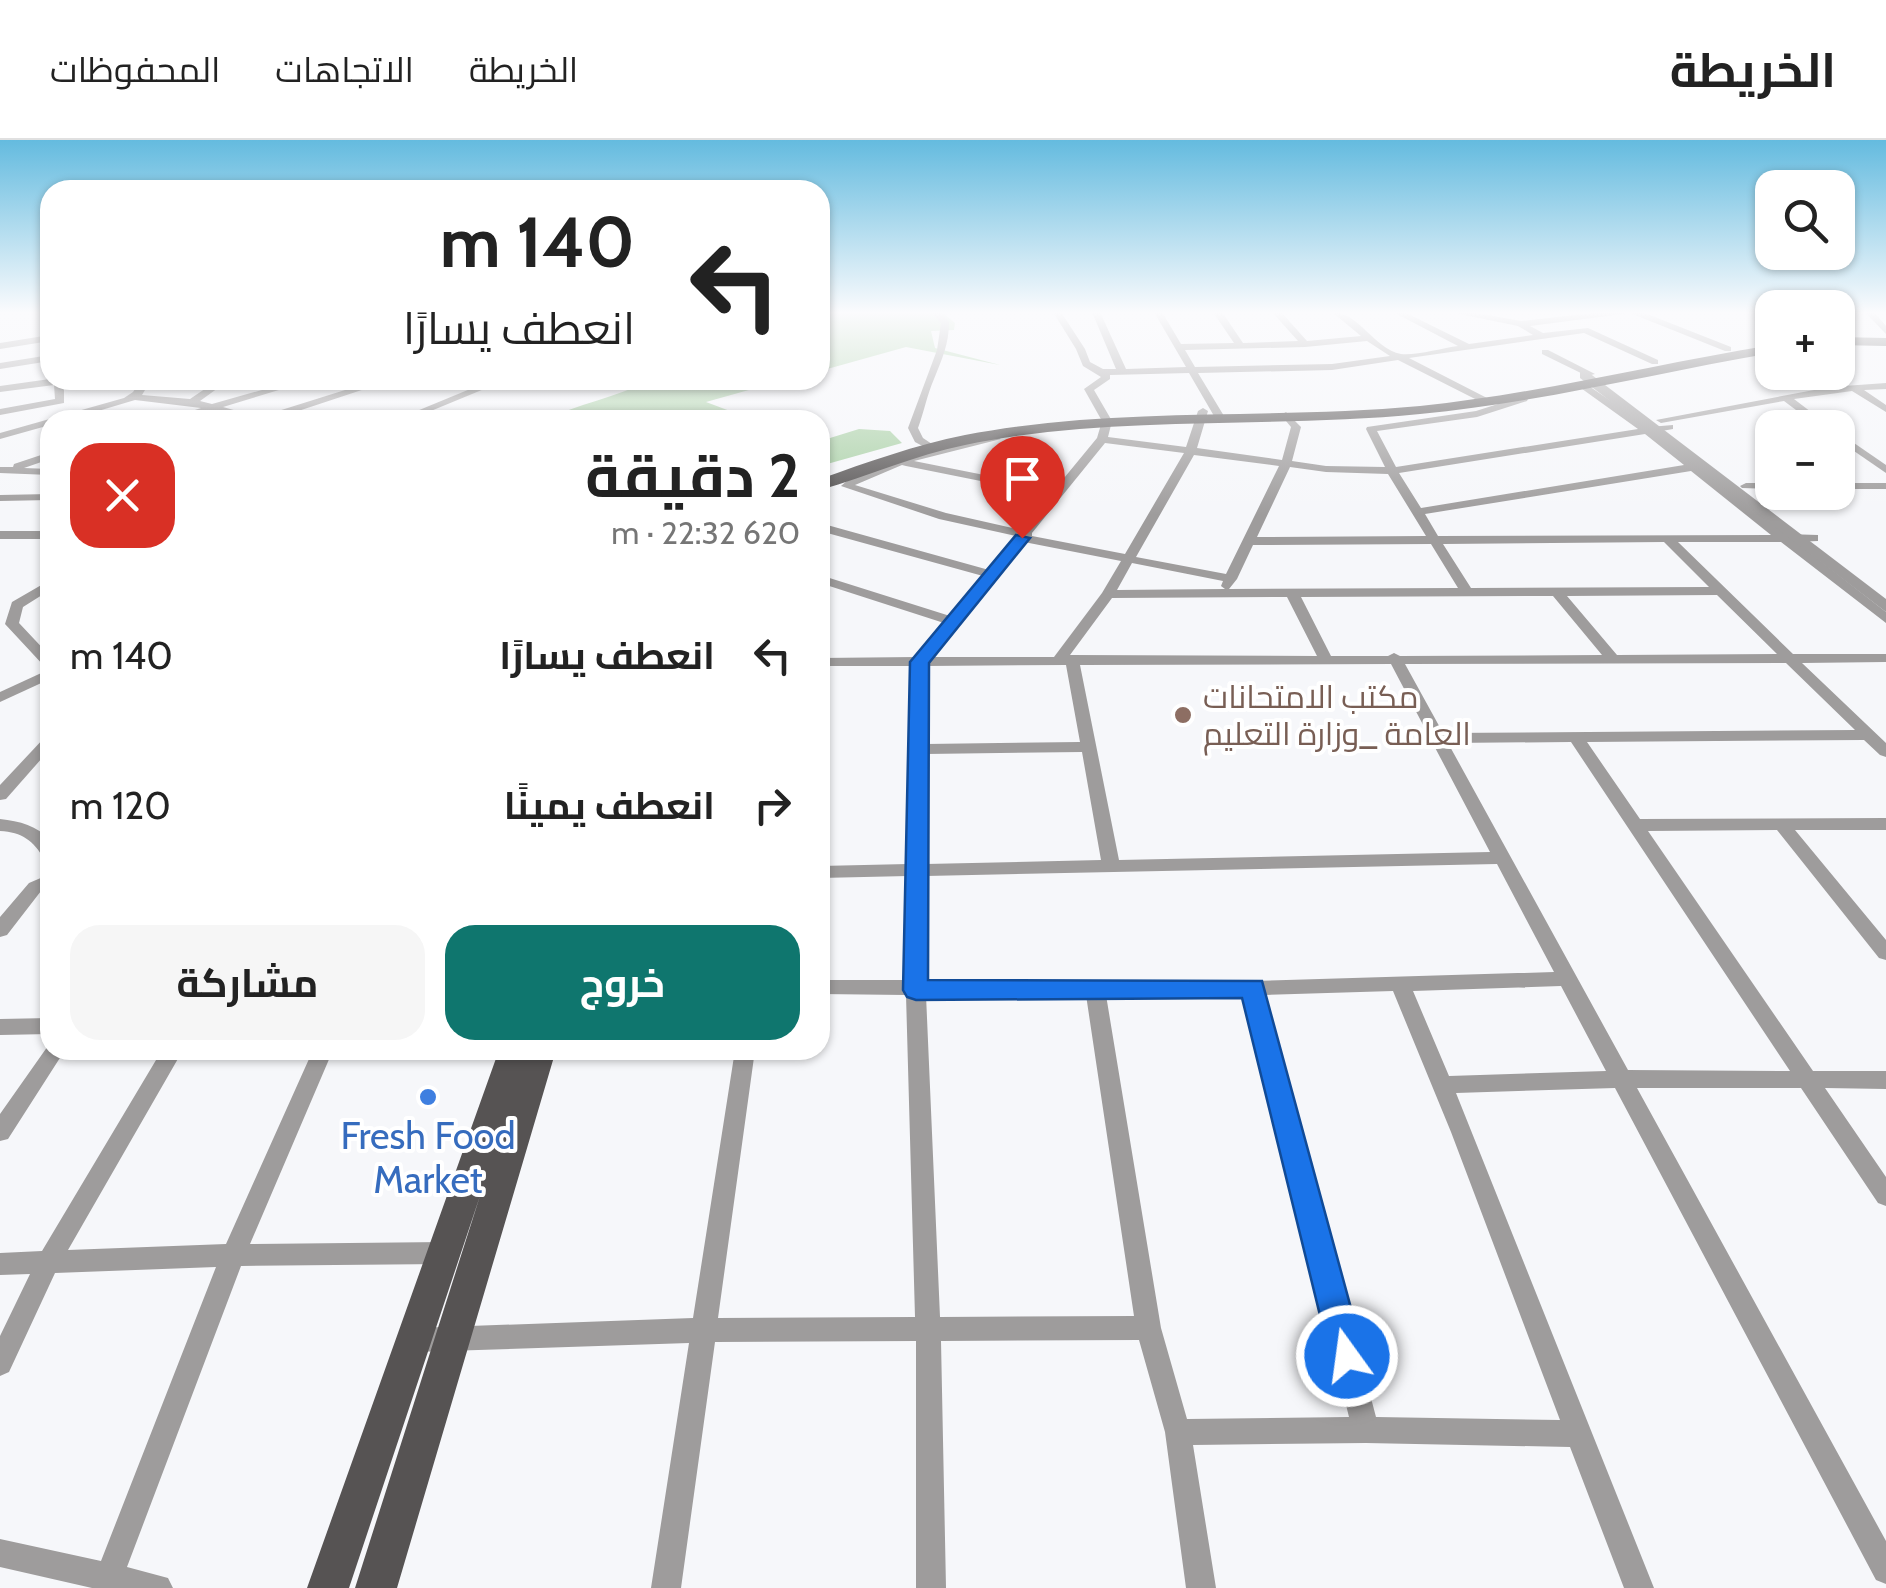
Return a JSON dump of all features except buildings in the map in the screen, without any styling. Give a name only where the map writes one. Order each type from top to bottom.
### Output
[{"type":"main road","points":[[1210,414],[1404,411],[1579,380]]},
{"type":"main road","points":[[830,477],[928,446],[1030,428],[1210,414],[1377,408],[1479,398]]},
{"type":"main road","points":[[328,1588],[511,1060]]},
{"type":"main road","points":[[376,1588],[538,1060]]},
{"type":"street","points":[[928,446],[914,428],[929,380]]},
{"type":"street","points":[[1102,380],[1089,389],[1105,425]]},
{"type":"street","points":[[1111,866],[1066,659],[1108,594],[1210,414],[1196,380]]},
{"type":"street","points":[[1445,380],[1479,398]]},
{"type":"street","points":[[1466,591],[1416,512],[1371,429],[1473,415],[1503,402],[1582,380]]},
{"type":"street","points":[[1590,380],[1746,486],[1886,619]]},
{"type":"street","points":[[0,389],[40,383]]},
{"type":"street","points":[[1855,388],[1886,386]]},
{"type":"street","points":[[1855,389],[1886,409]]},
{"type":"street","points":[[0,412],[60,401],[59,390]]},
{"type":"street","points":[[135,396],[139,390]]},
{"type":"street","points":[[192,402],[209,390]]},
{"type":"street","points":[[204,410],[273,390]]},
{"type":"street","points":[[291,410],[355,390]]},
{"type":"street","points":[[425,410],[476,390]]},
{"type":"street","points":[[1231,579],[1024,536],[942,516],[848,486],[895,458],[1000,438],[1105,425],[1190,452],[1392,471],[1842,390]]},
{"type":"street","points":[[90,410],[135,396],[224,410]]},
{"type":"street","points":[[1787,399],[1802,410]]},
{"type":"street","points":[[1223,596],[1286,464],[1296,427],[1286,415]]},
{"type":"street","points":[[0,436],[40,425]]},
{"type":"street","points":[[931,1588],[928,1327],[916,990],[920,662],[994,576],[1105,425]]},
{"type":"street","points":[[1658,426],[1692,467],[1886,594]]},
{"type":"street","points":[[1658,426],[1886,607]]},
{"type":"street","points":[[1855,447],[1886,470]]},
{"type":"street","points":[[2,470],[40,458]]},
{"type":"street","points":[[895,458],[1058,494]]},
{"type":"street","points":[[1416,512],[1692,467]]},
{"type":"street","points":[[2,470],[40,472]]},
{"type":"street","points":[[1746,486],[1755,486]]},
{"type":"street","points":[[1855,486],[1886,486]]},
{"type":"street","points":[[0,498],[40,497]]},
{"type":"street","points":[[830,530],[994,576]]},
{"type":"street","points":[[0,535],[40,535]]},
{"type":"street","points":[[1252,541],[1798,538]]},
{"type":"street","points":[[1666,539],[1886,752]]},
{"type":"street","points":[[830,582],[952,621]]},
{"type":"street","points":[[40,591],[17,606],[6,625],[40,655]]},
{"type":"street","points":[[1108,594],[1721,591]]},
{"type":"street","points":[[1558,593],[1611,657]]},
{"type":"street","points":[[1293,594],[1325,658]]},
{"type":"street","points":[[1394,658],[1886,1570]]},
{"type":"street","points":[[830,662],[1886,658]]},
{"type":"street","points":[[0,698],[40,678]]},
{"type":"street","points":[[1438,738],[1869,736]]},
{"type":"street","points":[[1578,739],[1886,1196]]},
{"type":"street","points":[[917,749],[1088,747]]},
{"type":"street","points":[[0,795],[40,751]]},
{"type":"street","points":[[1781,824],[1886,953]]},
{"type":"street","points":[[1638,825],[1886,824]]},
{"type":"street","points":[[0,825],[21,825],[40,841]]},
{"type":"street","points":[[830,872],[1502,858]]},
{"type":"street","points":[[0,930],[40,885]]},
{"type":"street","points":[[830,987],[1095,990],[1568,979]]},
{"type":"street","points":[[1400,982],[1444,1085],[1576,1434],[1639,1588]]},
{"type":"street","points":[[1253,988],[1366,1430]]},
{"type":"street","points":[[1095,990],[1148,1328],[1178,1432],[1201,1588]]},
{"type":"street","points":[[0,1027],[40,1026]]},
{"type":"street","points":[[0,1132],[48,1060]]},
{"type":"street","points":[[0,1363],[48,1264],[166,1060]]},
{"type":"street","points":[[109,1577],[232,1255],[319,1060]]},
{"type":"street","points":[[666,1588],[744,1060]]},
{"type":"street","points":[[1444,1085],[1622,1079],[1886,1080]]},
{"type":"street","points":[[0,1264],[444,1252]]},
{"type":"street","points":[[415,1340],[704,1330],[1148,1328]]},
{"type":"street","points":[[1178,1432],[1576,1434]]},
{"type":"street","points":[[0,1553],[158,1588]]},
{"type":"green space","points":[[749,390],[706,402],[727,410],[568,410],[624,391]]},
{"type":"green space","points":[[859,429],[890,431],[902,443],[830,463],[830,438]]},
{"type":"place","name":"مكتب الامتحانات العامة _وزارة التعليم","points":[[1183,715]]},
{"type":"place","name":"Fresh Food Market","points":[[428,1097]]},
{"type":"route","points":[[1022,538],[920,662],[916,990],[1253,988],[1347,1356]]}]
